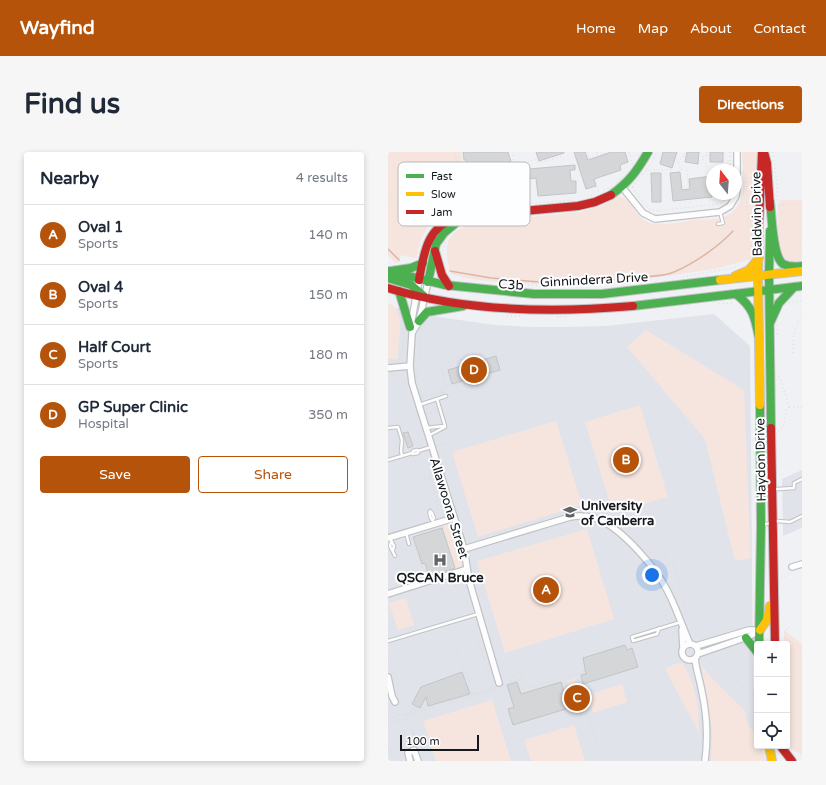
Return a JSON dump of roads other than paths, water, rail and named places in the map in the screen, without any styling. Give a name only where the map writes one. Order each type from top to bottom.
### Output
[{"type":"main road","points":[[530,211],[577,207],[610,195],[622,187],[637,171],[648,152]]},
{"type":"main road","name":"Baldwin Drive","points":[[763,152],[767,163],[774,204],[769,275]]},
{"type":"main road","name":"Baldwin Drive","points":[[758,277],[761,158],[763,152]]},
{"type":"main road","points":[[774,204],[776,252],[782,262],[792,267],[802,266]]},
{"type":"main road","points":[[419,280],[427,244],[440,226]]},
{"type":"main road","points":[[449,286],[442,275],[439,251],[436,244],[444,232],[452,226]]},
{"type":"main road","points":[[428,282],[439,251]]},
{"type":"main road","points":[[720,281],[746,272],[759,258]]},
{"type":"main road","points":[[388,271],[411,268],[423,263]]},
{"type":"main road","name":"Ginninderra Drive","points":[[388,271],[419,280],[449,286],[534,294],[602,294],[802,271]]},
{"type":"main road","name":"Haydon Drive","points":[[769,275],[774,322],[773,523],[776,579],[774,641]]},
{"type":"main road","name":"Haydon Drive","points":[[758,277],[762,526],[759,641]]},
{"type":"main road","points":[[388,278],[411,285],[419,294]]},
{"type":"main road","points":[[388,288],[468,305],[536,310],[603,309],[666,303],[798,286]]},
{"type":"main road","points":[[774,322],[775,308],[781,300],[798,286]]},
{"type":"main road","points":[[399,291],[411,330]]},
{"type":"main road","points":[[736,294],[747,303],[754,316],[759,338]]},
{"type":"main road","points":[[421,323],[427,312],[468,305]]},
{"type":"main road","points":[[760,630],[766,625],[770,614],[770,592],[776,579]]},
{"type":"main road","points":[[760,630],[771,635],[773,641]]},
{"type":"main road","points":[[746,638],[754,648]]},
{"type":"main road","points":[[770,749],[772,761]]},
{"type":"main road","points":[[782,749],[784,761]]},
{"type":"main road","points":[[783,749],[792,761]]},
{"type":"street","points":[[622,187],[643,213],[652,218],[662,219],[720,212],[730,206],[736,196],[737,152]]},
{"type":"street","points":[[419,280],[419,294]]},
{"type":"street","name":"Allawoona Street","points":[[428,282],[419,294],[411,330],[410,366],[413,387],[420,398],[418,405],[464,549],[469,580],[499,685]]},
{"type":"street","name":"Allawoona Street","points":[[411,330],[421,323],[419,294]]},
{"type":"street","points":[[388,368],[410,366]]},
{"type":"street","points":[[464,549],[570,517],[581,516],[605,522],[629,541],[650,563],[667,589],[682,624],[693,645],[698,649],[696,671]]},
{"type":"street","points":[[390,539],[433,522],[454,518]]},
{"type":"street","points":[[792,567],[802,564]]},
{"type":"street","points":[[388,594],[467,569]]},
{"type":"street","points":[[682,624],[682,654],[689,660],[696,671],[702,691],[706,719],[705,761]]},
{"type":"street","points":[[683,648],[686,645],[693,645],[748,630],[760,630]]},
{"type":"street","points":[[689,660],[746,638],[760,630]]},
{"type":"street","points":[[390,676],[390,697],[395,702]]},
{"type":"street","points":[[410,761],[408,752],[414,750],[418,761]]},
{"type":"lane","points":[[718,224],[723,223],[720,212]]},
{"type":"lane","points":[[418,405],[446,396]]},
{"type":"lane","points":[[437,399],[445,426]]},
{"type":"lane","points":[[426,428],[445,426]]},
{"type":"lane","points":[[428,436],[445,426]]},
{"type":"lane","points":[[388,428],[398,427],[402,440],[402,456]]},
{"type":"lane","points":[[388,460],[412,453],[415,450],[418,451],[432,448]]},
{"type":"lane","points":[[761,490],[794,488],[794,483],[802,479]]},
{"type":"lane","points":[[762,526],[778,522],[790,522],[802,516]]},
{"type":"lane","points":[[405,533],[409,544]]},
{"type":"lane","points":[[390,539],[395,548],[393,550],[395,556]]},
{"type":"lane","points":[[388,641],[478,614]]},
{"type":"lane","points":[[659,628],[657,634],[633,641],[632,637],[659,628],[670,625],[682,624]]},
{"type":"waterway","points":[[643,277],[659,276],[682,268],[713,249],[733,231]]},
{"type":"waterway","points":[[388,249],[399,260]]},
{"type":"waterway","points":[[450,271],[491,278],[565,284]]},
{"type":"place","name":"GP Super Clinic","points":[[474,370]]},
{"type":"place","name":"Oval 4","points":[[626,460]]},
{"type":"place","name":"University of Canberra","points":[[570,512]]},
{"type":"place","name":"QSCAN Bruce","points":[[440,560]]},
{"type":"place","name":"Oval 1","points":[[546,590]]},
{"type":"place","name":"Half Court","points":[[577,698]]}]
